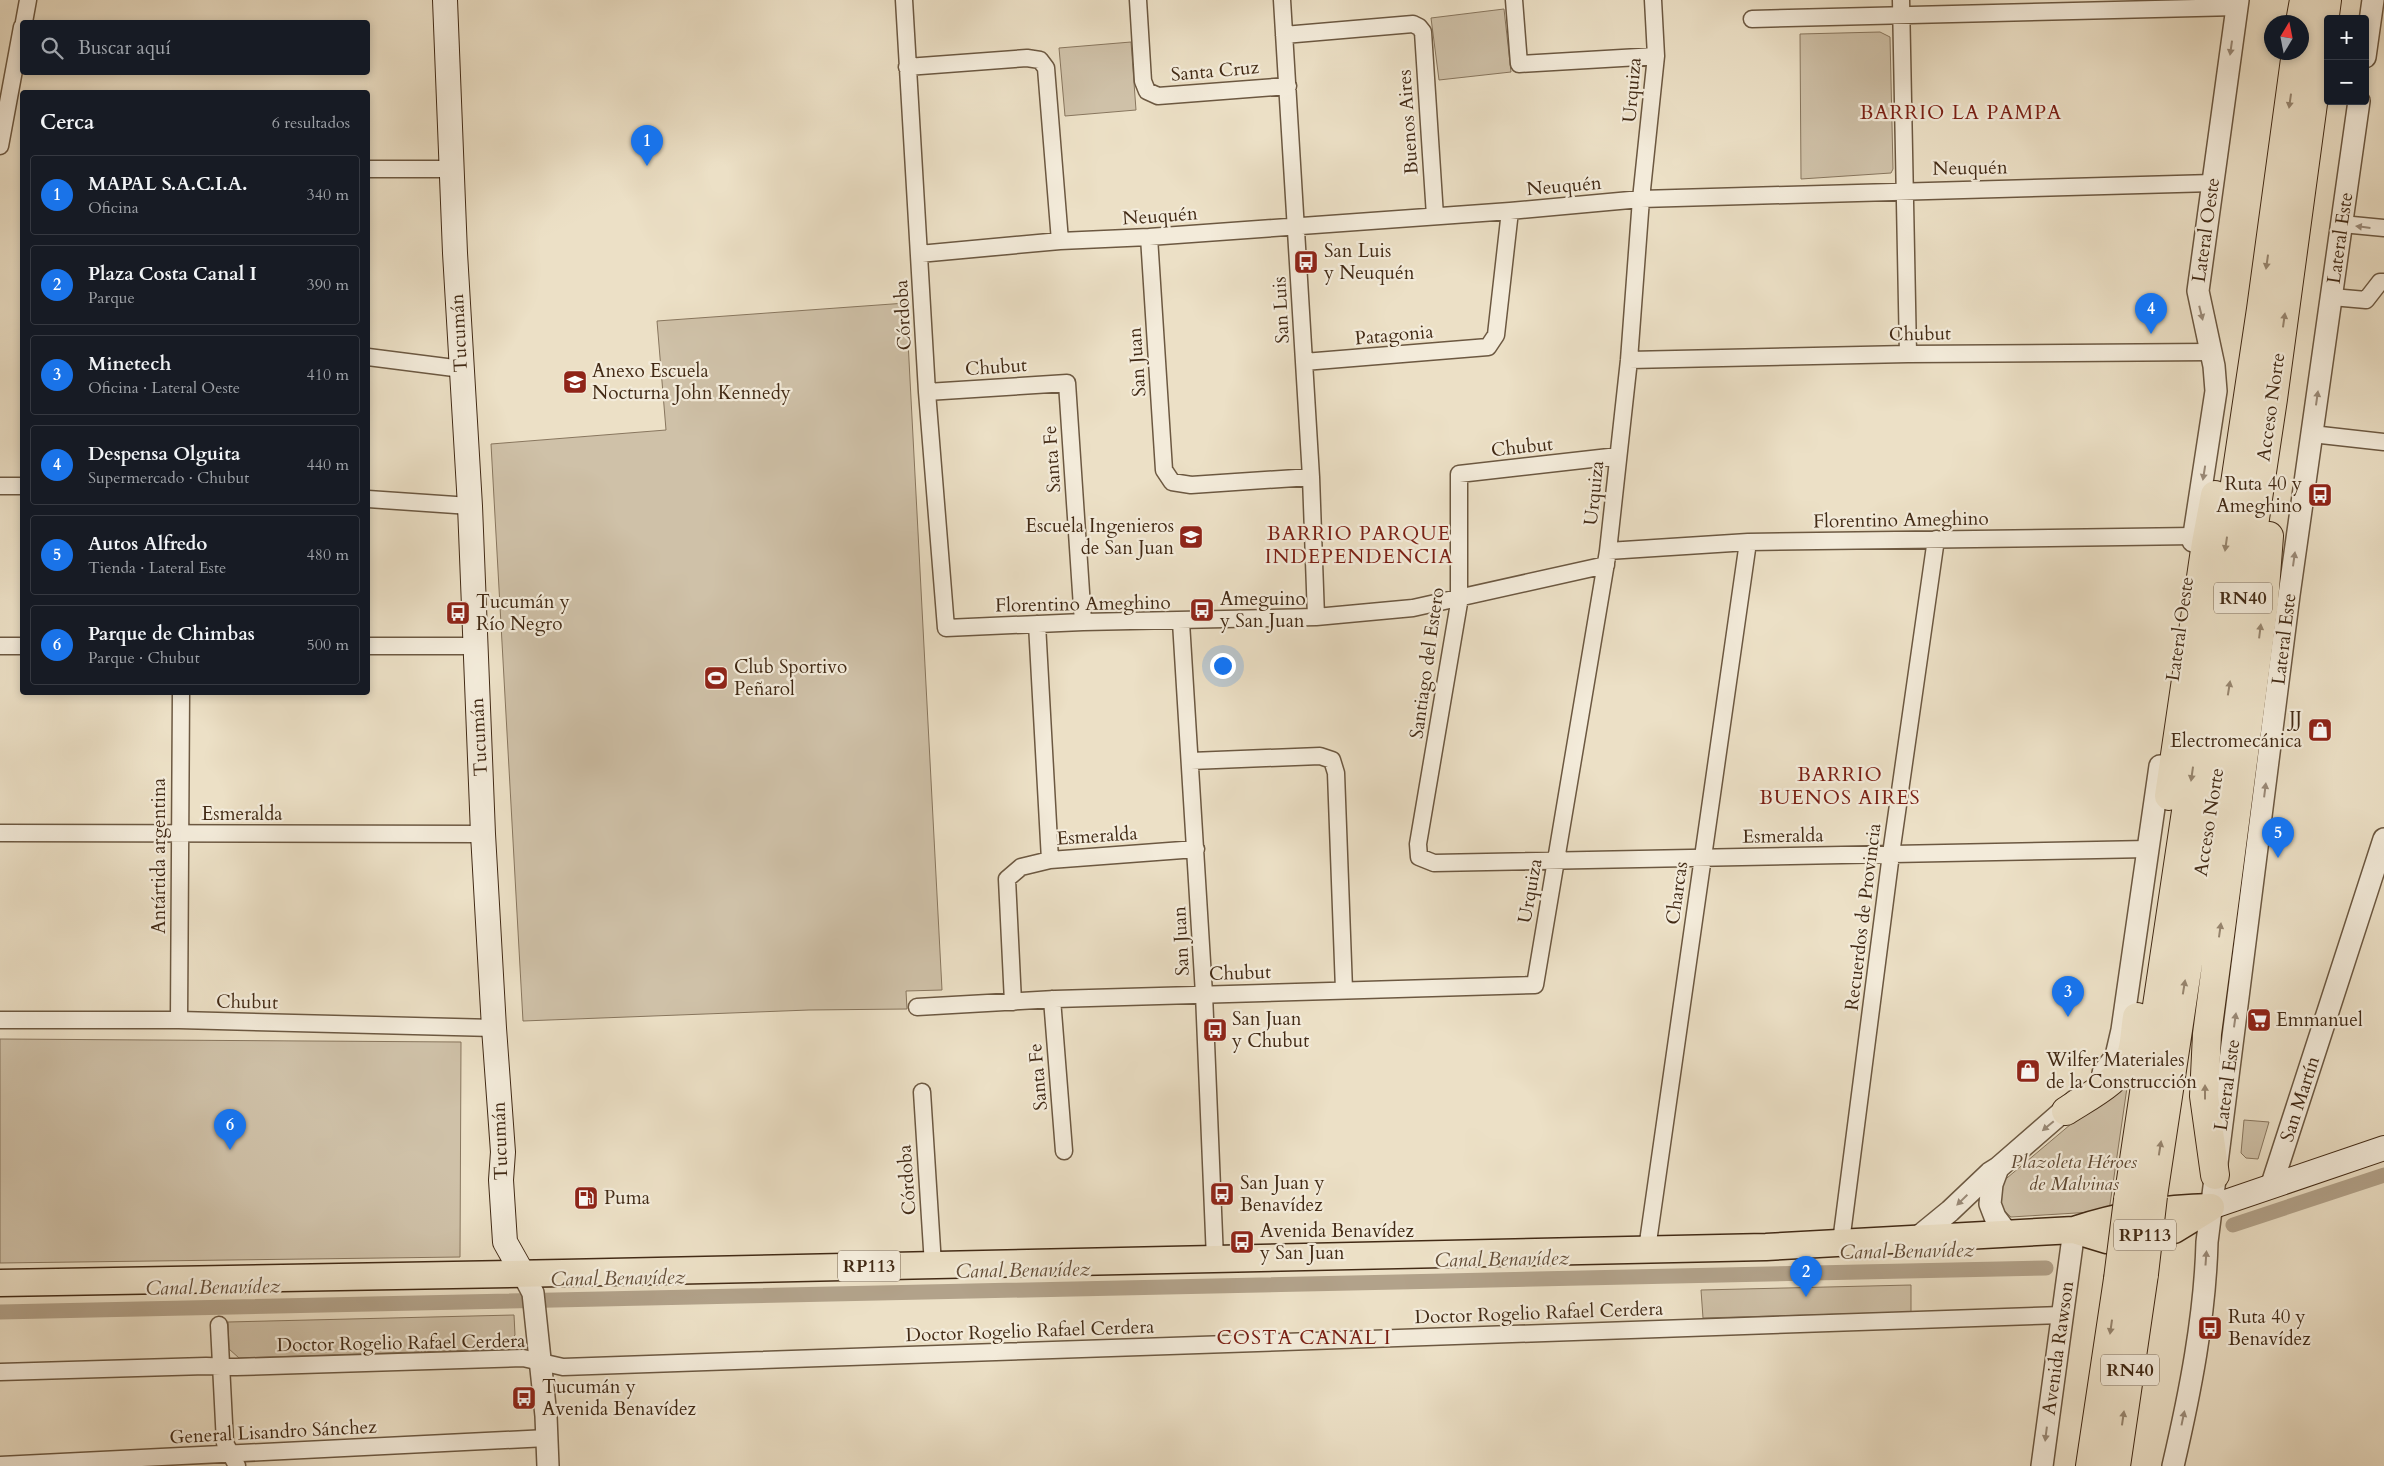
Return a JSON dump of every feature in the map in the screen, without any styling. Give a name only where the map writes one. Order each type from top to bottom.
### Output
[{"type":"highway","points":[[2301,15],[2304,0]]},
{"type":"highway","name":"Acceso Norte","points":[[2141,1198],[2273,399],[2327,0]]},
{"type":"highway","name":"Acceso Norte","points":[[2116,1466],[2131,1276],[2295,60]]},
{"type":"highway","points":[[2066,1111],[2110,1082],[2132,1052],[2206,543],[2234,409],[2261,309]]},
{"type":"highway","points":[[2215,1175],[2204,1096],[2207,1034],[2264,602],[2272,470],[2273,399]]},
{"type":"highway","name":"Acceso Norte","points":[[2090,1466],[2131,1276]]},
{"type":"main road","name":"Tucumán","points":[[445,0],[451,169],[470,506],[483,834],[503,1152],[501,1180],[505,1242],[530,1292]]},
{"type":"main road","name":"RP113","points":[[0,1283],[530,1292],[933,1265],[1766,1247],[2074,1230],[2108,1219],[2174,1208],[2211,1207],[2384,1148]]},
{"type":"street","points":[[24,20],[28,0]]},
{"type":"street","name":"Córdoba","points":[[904,0],[928,392],[946,628]]},
{"type":"street","name":"Santa Cruz","points":[[1138,0],[1143,81],[1147,91],[1158,96],[1288,86]]},
{"type":"street","name":"San Luis","points":[[1282,0],[1311,477],[1316,617]]},
{"type":"street","points":[[1514,0],[1519,64],[1656,56]]},
{"type":"street","name":"Urquiza","points":[[1535,985],[1607,558],[1629,360],[1641,198],[1656,56],[1653,0]]},
{"type":"street","points":[[2369,28],[2373,0]]},
{"type":"street","points":[[1752,18],[1901,7],[2238,4]]},
{"type":"street","name":"Lateral Oeste","points":[[1917,1238],[1950,1211],[1990,1173],[2066,1111],[2116,1056],[2122,1030],[2216,391],[2211,352],[2198,291],[2238,4]]},
{"type":"street","points":[[1901,7],[1908,354]]},
{"type":"street","name":"Buenos Aires","points":[[1284,35],[1413,24],[1419,26],[1423,32],[1434,216]]},
{"type":"street","points":[[0,146],[5,79],[20,33]]},
{"type":"street","points":[[907,67],[1027,58],[1040,60],[1046,68],[1060,241]]},
{"type":"street","name":"Lateral Este","points":[[2211,1207],[2312,434],[2358,105]]},
{"type":"street","points":[[370,169],[451,169]]},
{"type":"street","name":"Neuquén","points":[[920,254],[1060,241],[1149,237],[1510,211],[1641,198],[2213,183]]},
{"type":"street","name":"Patagonia","points":[[1304,362],[1488,347],[1496,335],[1510,211]]},
{"type":"street","points":[[2342,224],[2384,228]]},
{"type":"street","name":"San Juan","points":[[1149,237],[1164,470],[1172,482],[1192,485],[1311,477]]},
{"type":"street","points":[[2332,297],[2366,300],[2380,282],[2384,282]]},
{"type":"street","name":"Chubut","points":[[1629,360],[1908,354],[2211,352]]},
{"type":"street","points":[[370,357],[462,369]]},
{"type":"street","name":"Chubut","points":[[928,392],[1067,383]]},
{"type":"street","name":"Santa Fe","points":[[1067,383],[1083,622]]},
{"type":"street","points":[[2312,434],[2384,442]]},
{"type":"street","name":"Chubut","points":[[1459,474],[1618,456]]},
{"type":"street","name":"Santiago del Estero","points":[[1420,857],[1418,844],[1459,598],[1459,474]]},
{"type":"street","points":[[0,486],[20,486]]},
{"type":"street","points":[[370,499],[470,506]]},
{"type":"street","name":"Florentino Ameghino","points":[[946,628],[1083,622],[1181,622],[1316,617],[1413,608],[1459,598],[1607,558],[1748,542],[2194,536]]},
{"type":"street","name":"Recuerdos de Provincia","points":[[1841,1242],[1891,854],[1936,539]]},
{"type":"street","name":"Charcas","points":[[1647,1250],[1748,542]]},
{"type":"street","name":"San Juan","points":[[1181,622],[1204,994],[1215,1259]]},
{"type":"street","points":[[1037,624],[1050,860]]},
{"type":"street","points":[[0,646],[20,646]]},
{"type":"street","points":[[370,646],[475,646]]},
{"type":"street","name":"Antártida argentina","points":[[179,1020],[181,695]]},
{"type":"street","points":[[1191,761],[1320,756],[1332,760],[1336,773],[1344,990]]},
{"type":"street","name":"Esmeralda","points":[[0,833],[483,834]]},
{"type":"street","name":"San Martín","points":[[2271,1187],[2384,839]]},
{"type":"street","name":"Esmeralda","points":[[1013,1002],[1007,879],[1021,867],[1050,860],[1196,849]]},
{"type":"street","name":"Esmeralda","points":[[1420,857],[1434,863],[2148,849]]},
{"type":"street","name":"Chubut","points":[[917,1007],[1204,994],[1535,985]]},
{"type":"street","name":"Santa Fe","points":[[1052,1000],[1064,1151]]},
{"type":"street","name":"Chubut","points":[[0,1020],[179,1020],[494,1028]]},
{"type":"street","name":"Córdoba","points":[[922,1092],[933,1265]]},
{"type":"street","points":[[1998,1168],[1992,1184],[1990,1204],[1995,1217],[2007,1233]]},
{"type":"street","points":[[2173,1466],[2190,1386],[2199,1327],[2211,1207]]},
{"type":"street","name":"Avenida Rawson","points":[[2042,1466],[2074,1230]]},
{"type":"street","name":"Tucumán","points":[[530,1292],[540,1362],[548,1466]]},
{"type":"street","name":"Doctor Rogelio Rafael Cerdera","points":[[0,1372],[523,1358],[563,1367],[2062,1315]]},
{"type":"street","points":[[219,1325],[225,1443],[234,1460]]},
{"type":"street","name":"General Lisandro Sánchez","points":[[0,1465],[234,1460],[547,1438]]},
{"type":"green space","points":[[1504,9],[1511,72],[1439,80],[1431,18]]},
{"type":"green space","points":[[1880,32],[1890,37],[1893,169],[1891,173],[1801,179],[1800,34]]},
{"type":"green space","points":[[1131,42],[1136,110],[1065,116],[1059,48]]},
{"type":"green space","name":"Club Sportivo Peñarol","points":[[906,303],[942,990],[906,991],[907,1009],[809,1010],[523,1021],[491,444],[666,430],[657,321]]},
{"type":"green space","points":[[0,1039],[461,1042],[460,1257],[0,1263]]},
{"type":"green space","name":"Plazoleta Héroes de Malvinas","points":[[2130,1067],[2109,1211],[2011,1217],[1998,1205],[2001,1183],[2090,1108]]},
{"type":"green space","points":[[2244,1120],[2269,1122],[2258,1159],[2246,1158],[2241,1153]]},
{"type":"green space","points":[[1911,1285],[1911,1312],[1703,1318],[1701,1290]]},
{"type":"green space","points":[[514,1315],[515,1335],[503,1349],[239,1358],[229,1349],[228,1322]]},
{"type":"waterway","name":"Canal Benavídez","points":[[2233,1225],[2384,1175]]},
{"type":"waterway","name":"Canal Benavídez","points":[[0,1312],[2046,1268]]},
{"type":"place","name":"MAPAL S.A.C.I.A.","points":[[647,166]]},
{"type":"place","name":"San Luis y Neuquén","points":[[1306,262]]},
{"type":"place","name":"Despensa Olguita","points":[[2151,334]]},
{"type":"place","name":"Anexo Escuela Nocturna John Kennedy","points":[[575,382]]},
{"type":"place","name":"Ruta 40 y Ameghino","points":[[2320,495]]},
{"type":"place","name":"Escuela Ingenieros de San Juan","points":[[1191,537]]},
{"type":"place","name":"Ameguino y San Juan","points":[[1202,610]]},
{"type":"place","name":"Tucumán y Río Negro","points":[[458,613]]},
{"type":"place","name":"Club Sportivo Peñarol","points":[[716,678]]},
{"type":"place","name":"JJ Electromecánica","points":[[2320,730]]},
{"type":"place","name":"Autos Alfredo","points":[[2278,858]]},
{"type":"place","name":"Minetech","points":[[2068,1017]]},
{"type":"place","name":"Emmanuel","points":[[2259,1020]]},
{"type":"place","name":"San Juan y Chubut","points":[[1215,1030]]},
{"type":"place","name":"Wilfer Materiales de la Construcción","points":[[2028,1071]]},
{"type":"place","name":"Parque de Chimbas","points":[[230,1150]]},
{"type":"place","name":"San Juan y Benavídez","points":[[1222,1194]]},
{"type":"place","name":"Puma","points":[[586,1198]]},
{"type":"place","name":"Avenida Benavídez y San Juan","points":[[1242,1242]]},
{"type":"place","name":"Plaza Costa Canal I","points":[[1806,1297]]},
{"type":"place","name":"Ruta 40 y Benavídez","points":[[2210,1328]]},
{"type":"place","name":"Tucumán y Avenida Benavídez","points":[[524,1398]]},
{"type":"district","name":"BARRIO LA PAMPA","points":[[1961,112]]},
{"type":"district","name":"BARRIO PARQUE INDEPENDENCIA","points":[[1359,544]]},
{"type":"district","name":"BARRIO BUENOS AIRES","points":[[1840,786]]},
{"type":"district","name":"COSTA CANAL I","points":[[1304,1337]]}]
